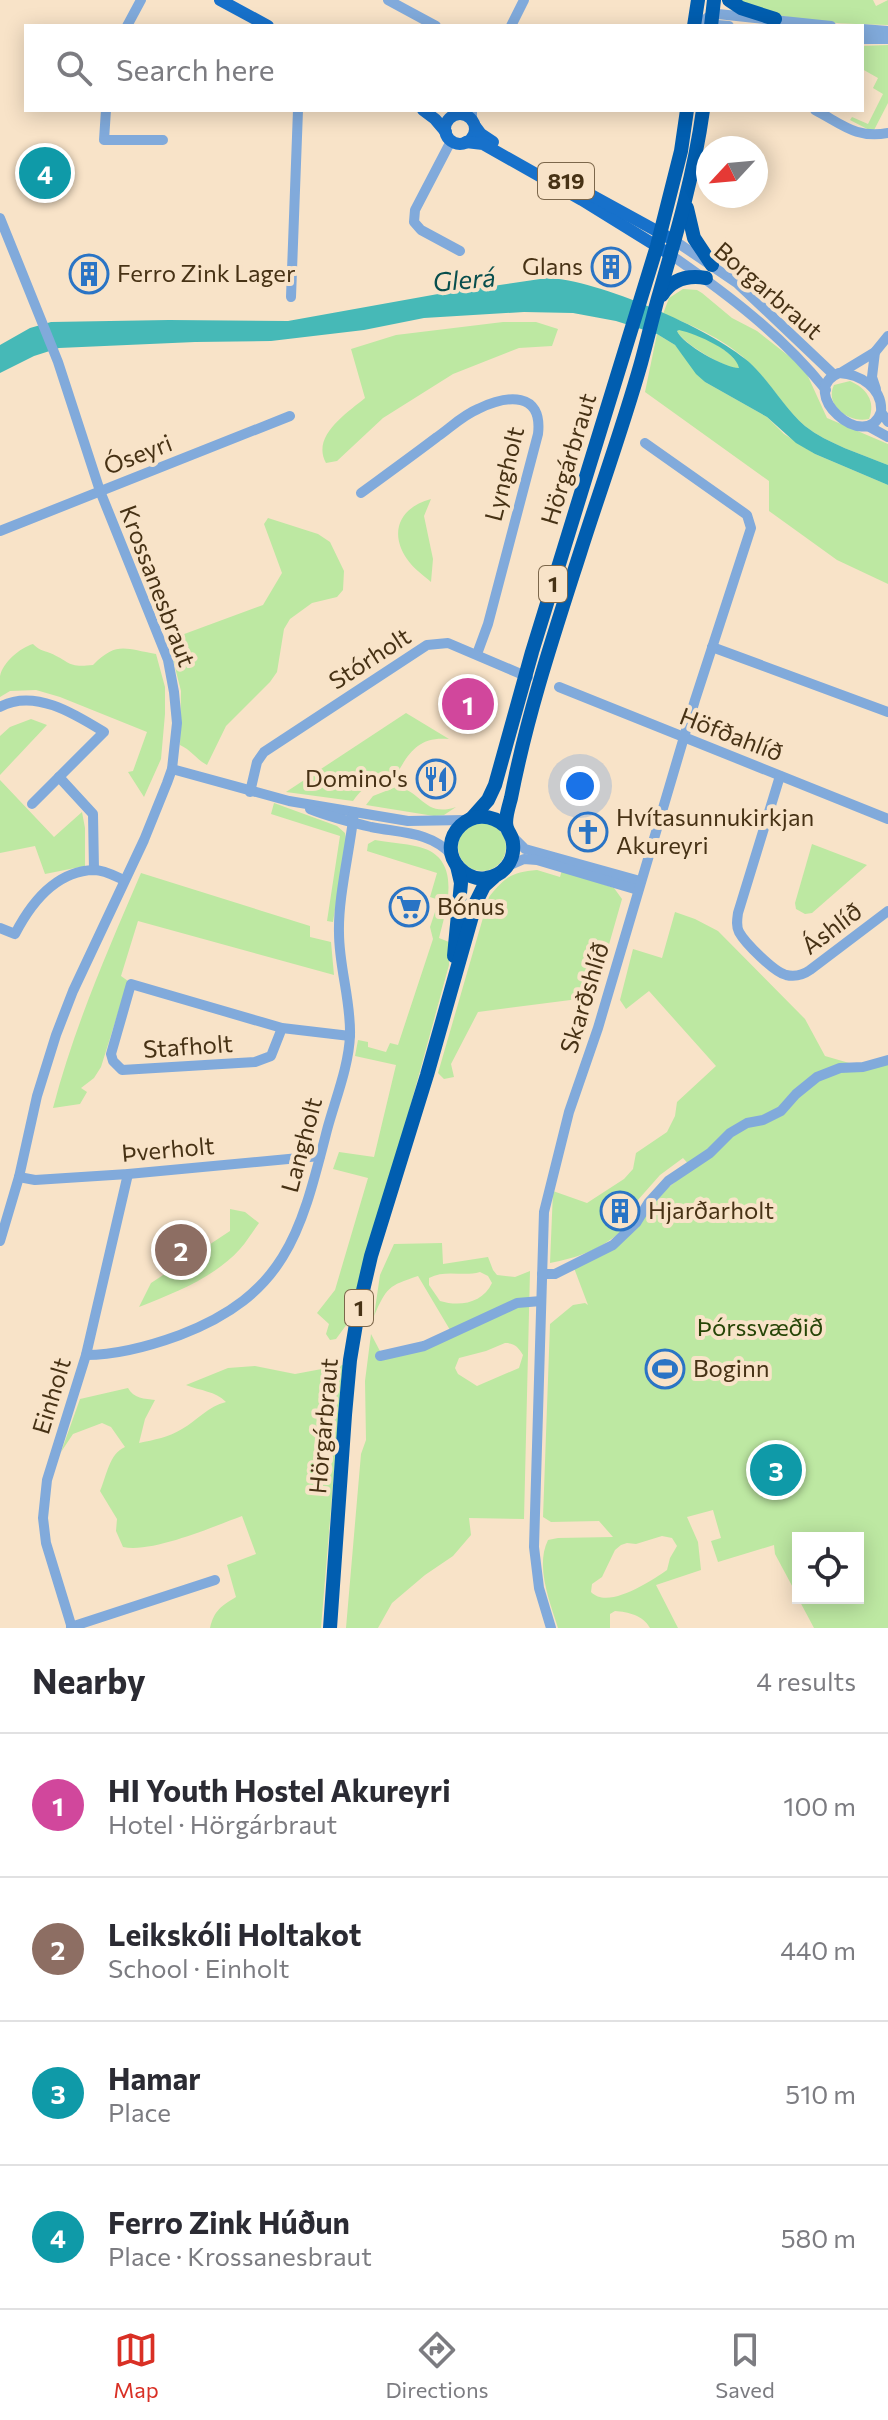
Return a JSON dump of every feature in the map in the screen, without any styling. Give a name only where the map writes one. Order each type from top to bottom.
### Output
[{"type":"highway","points":[[698,0],[704,21]]},
{"type":"highway","points":[[729,0],[741,8],[775,19]]},
{"type":"highway","name":"1","points":[[658,239],[681,151],[687,112]]},
{"type":"highway","name":"1","points":[[673,248],[687,199],[703,112]]},
{"type":"highway","points":[[657,302],[667,286],[680,279],[709,272],[690,227],[687,199]]},
{"type":"highway","name":"Hörgárbraut","points":[[448,1000],[461,899],[461,883],[451,848],[455,832],[492,793],[658,239]]},
{"type":"highway","name":"Hörgárbraut","points":[[330,1628],[350,1360],[371,1256],[476,902],[484,886],[508,866],[514,851],[508,831],[516,770],[554,635],[645,348],[673,248]]},
{"type":"highway","points":[[470,819],[490,817],[508,831]]},
{"type":"highway","points":[[454,860],[461,870],[477,878],[494,876]]},
{"type":"main road","points":[[220,0],[264,24]]},
{"type":"main road","name":"819","points":[[426,112],[448,136],[461,143],[483,144],[658,239]]},
{"type":"main road","name":"819","points":[[437,112],[466,116],[487,138],[673,248]]},
{"type":"main road","points":[[448,136],[447,123],[466,116],[473,136],[466,142]]},
{"type":"street","points":[[128,24],[141,0]]},
{"type":"street","points":[[388,0],[432,24]]},
{"type":"street","points":[[512,24],[524,0]]},
{"type":"street","points":[[704,21],[775,19],[807,24]]},
{"type":"street","points":[[864,29],[888,31]]},
{"type":"street","points":[[864,39],[888,39]]},
{"type":"street","points":[[106,112],[104,140],[163,140]]},
{"type":"street","points":[[291,297],[298,112]]},
{"type":"street","points":[[819,112],[860,134],[888,133]]},
{"type":"street","points":[[448,136],[415,210],[414,222],[421,230],[460,251]]},
{"type":"street","name":"Krossanesbraut","points":[[0,218],[58,362],[100,491],[168,660],[177,723],[172,769],[144,840],[73,991],[56,1035],[0,1241]]},
{"type":"street","name":"Borgarbraut","points":[[673,248],[709,272],[737,283],[837,374],[861,379],[882,401],[888,422]]},
{"type":"street","name":"Borgarbraut","points":[[709,272],[802,360],[826,390],[829,406],[836,414],[852,424],[868,426],[888,437]]},
{"type":"street","points":[[826,390],[826,383],[875,352],[888,336]]},
{"type":"street","points":[[868,426],[876,421],[882,401],[872,377],[875,352]]},
{"type":"street","name":"Lyngholt","points":[[361,493],[474,410],[515,399],[524,400],[535,408],[538,434],[488,624],[477,654]]},
{"type":"street","name":"Óseyri","points":[[0,531],[290,416]]},
{"type":"street","name":"Skarðshlíð","points":[[551,1628],[539,1588],[534,1547],[544,1212],[569,1112],[598,1028],[684,737],[751,528],[747,515],[645,443]]},
{"type":"street","name":"Stórholt","points":[[250,792],[257,762],[264,752],[427,645],[448,643],[526,674]]},
{"type":"street","points":[[712,647],[888,712]]},
{"type":"street","points":[[526,674],[538,692]]},
{"type":"street","name":"Höfðahlíð","points":[[559,687],[888,819]]},
{"type":"street","points":[[0,707],[18,701],[52,706],[74,713],[104,732],[32,804]]},
{"type":"street","points":[[172,769],[425,836],[442,845],[454,860]]},
{"type":"street","name":"Áshlíð","points":[[780,776],[738,913],[737,924],[743,938],[778,971],[788,976],[800,975],[888,911]]},
{"type":"street","points":[[59,777],[93,814],[94,870]]},
{"type":"street","points":[[354,817],[408,821],[470,819]]},
{"type":"street","name":"Langholt","points":[[86,1355],[108,1355],[164,1340],[220,1318],[256,1292],[276,1270],[288,1249],[302,1219],[348,1051],[350,1036],[339,929],[354,817]]},
{"type":"street","points":[[508,831],[525,849],[639,885]]},
{"type":"street","points":[[508,866],[524,859],[537,860],[639,885]]},
{"type":"street","points":[[0,928],[15,934],[43,892],[63,879],[94,870],[124,880]]},
{"type":"street","name":"Stafholt","points":[[131,984],[282,1028],[271,1056],[263,1060],[122,1070],[111,1054],[131,984]]},
{"type":"street","points":[[282,1028],[350,1036]]},
{"type":"street","points":[[542,1274],[555,1274],[613,1245],[636,1223],[668,1181],[710,1153],[730,1133],[747,1123],[763,1120],[781,1111],[817,1077],[840,1068],[863,1067],[888,1060]]},
{"type":"street","name":"Þverholt","points":[[19,1177],[35,1180],[128,1174],[320,1156]]},
{"type":"street","name":"Einholt","points":[[72,1627],[51,1565],[43,1518],[47,1480],[86,1355],[128,1174]]},
{"type":"street","points":[[380,1356],[424,1346],[517,1303],[541,1301]]},
{"type":"street","points":[[72,1627],[215,1580]]},
{"type":"green space","points":[[733,0],[873,0],[876,6],[888,0],[888,25],[789,17]]},
{"type":"green space","points":[[888,45],[888,103],[873,132],[850,120],[852,117],[868,124],[883,94],[873,88],[878,78],[864,70],[864,46]]},
{"type":"green space","points":[[683,289],[702,293],[732,318],[757,331],[799,364],[806,372],[827,418],[888,444],[888,465],[845,448],[805,426],[760,373],[733,349],[711,335],[663,314],[669,298]]},
{"type":"green space","points":[[503,322],[536,322],[558,329],[552,346],[519,348],[453,374],[383,418],[337,461],[326,463],[323,444],[327,435],[341,418],[365,398],[351,349],[396,335]]},
{"type":"green space","points":[[679,329],[705,338],[721,348],[735,359],[739,369],[695,348],[681,336],[677,331]]},
{"type":"green space","points":[[657,334],[675,345],[705,382],[767,417],[784,434],[815,454],[888,485],[888,584],[837,560],[769,511],[769,481],[645,392]]},
{"type":"green space","points":[[850,381],[861,387],[868,396],[871,406],[869,419],[846,416],[835,406],[832,399],[834,385]]},
{"type":"green space","points":[[431,499],[424,516],[433,559],[431,582],[407,559],[401,549],[398,530],[405,514]]},
{"type":"green space","points":[[268,518],[318,534],[330,542],[344,571],[343,590],[337,597],[312,603],[290,619],[284,629],[277,672],[226,726],[207,765],[180,745],[181,691],[168,640],[263,605],[282,573],[264,524]]},
{"type":"green space","points":[[33,644],[78,666],[93,665],[115,650],[156,654],[165,687],[165,714],[161,759],[144,797],[128,772],[133,771],[147,732],[36,690],[10,691],[0,697],[0,676],[8,661]]},
{"type":"green space","points":[[406,713],[449,739],[429,740],[421,744],[409,755],[394,779],[371,784],[353,801],[286,792]]},
{"type":"green space","points":[[31,719],[47,725],[0,775],[0,736],[10,727]]},
{"type":"green space","points":[[0,780],[54,837],[82,812],[85,866],[45,874],[35,846],[0,853]]},
{"type":"green space","points":[[396,787],[405,789],[437,809],[456,807],[444,815],[434,816],[366,805],[373,796]]},
{"type":"green space","points":[[274,803],[337,826],[345,833],[333,922],[327,921],[340,836],[271,814]]},
{"type":"green space","points":[[482,823],[499,830],[506,847],[499,864],[482,871],[465,864],[458,847],[465,830]]},
{"type":"green space","points":[[375,840],[425,849],[440,859],[448,879],[448,892],[439,938],[449,942],[449,965],[347,1324],[336,1339],[330,1340],[326,1334],[329,1324],[317,1313],[335,1290],[368,1178],[333,1169],[339,1152],[374,1157],[396,1065],[355,1056],[358,1040],[368,1042],[368,1047],[386,1052],[390,1043],[398,1045],[433,939],[430,927],[439,900],[430,897],[437,873],[367,851],[368,844]]},
{"type":"green space","points":[[812,844],[867,865],[812,913],[805,914],[796,909],[795,903]]},
{"type":"green space","points":[[537,870],[560,877],[562,870],[614,888],[622,899],[594,997],[478,1012],[451,1064],[454,1077],[444,1079],[438,1073],[489,897],[510,877]]},
{"type":"green space","points":[[141,873],[310,926],[310,937],[331,942],[334,975],[138,921],[121,976],[128,981],[101,1067],[94,1078],[81,1088],[87,1092],[80,1104],[53,1108],[81,1018]]},
{"type":"green space","name":"Þórssvæðið","points":[[675,912],[695,919],[718,931],[805,1019],[825,1056],[856,1065],[888,1059],[888,1628],[814,1628],[801,1604],[864,1604],[864,1532],[792,1532],[792,1586],[775,1554],[774,1545],[718,1562],[711,1541],[721,1538],[713,1510],[687,1517],[698,1542],[701,1570],[656,1585],[678,1628],[650,1628],[639,1617],[615,1611],[610,1614],[610,1628],[558,1628],[543,1572],[544,1550],[548,1540],[613,1537],[599,1521],[551,1522],[543,1517],[550,1324],[573,1305],[588,1305],[574,1268],[639,1225],[663,1192],[692,1168],[683,1158],[660,1175],[637,1201],[628,1196],[608,1212],[621,1231],[605,1243],[579,1256],[550,1263],[553,1191],[587,1203],[624,1179],[633,1169],[636,1153],[667,1132],[675,1116],[677,1102],[716,1066],[649,991],[626,1009],[620,1000],[633,949],[662,958]],"holes":[[[662,1536],[672,1538],[677,1546],[667,1570],[640,1587],[608,1598],[591,1592],[592,1584],[602,1577],[615,1550],[621,1545]]]},
{"type":"green space","points":[[230,1209],[245,1212],[259,1223],[240,1249],[206,1276],[139,1307],[151,1283],[230,1231]]},
{"type":"green space","points":[[442,1243],[443,1264],[488,1257],[497,1275],[515,1277],[530,1271],[524,1519],[469,1518],[471,1535],[453,1556],[392,1603],[378,1628],[346,1628],[361,1454],[366,1440],[365,1381],[371,1334],[381,1353],[453,1335],[418,1276],[390,1289],[374,1316],[380,1275],[394,1244]],"holes":[[[480,1272],[488,1276],[492,1283],[483,1295],[470,1302],[455,1304],[440,1301],[429,1285],[429,1278],[435,1275]],[[505,1343],[516,1346],[523,1355],[519,1368],[477,1386],[458,1374],[455,1368],[459,1358]]]},
{"type":"green space","points":[[343,1365],[321,1628],[210,1628],[219,1610],[236,1597],[227,1565],[256,1554],[242,1516],[166,1543],[123,1547],[116,1531],[117,1519],[100,1491],[112,1460],[125,1447],[111,1427],[102,1423],[73,1434],[61,1452],[80,1399],[128,1388],[136,1396],[155,1400],[145,1419],[139,1443],[177,1432],[226,1402],[212,1393],[186,1385],[228,1368],[255,1366],[295,1374]]},
{"type":"water","points":[[547,278],[594,287],[652,308],[708,335],[749,362],[797,419],[814,432],[888,465],[888,485],[796,443],[767,417],[705,382],[675,345],[657,334],[616,321],[573,313],[524,312],[424,318],[364,330],[271,341],[59,348],[0,373],[0,345],[30,328],[51,322],[288,321]],"holes":[[[679,330],[705,339],[731,355],[739,368],[705,354],[687,342]]]},
{"type":"place","name":"Ferro Zink Húðun","points":[[45,173]]},
{"type":"place","name":"Glans","points":[[611,267]]},
{"type":"place","name":"Ferro Zink Lager","points":[[89,274]]},
{"type":"place","name":"HI Youth Hostel Akureyri","points":[[468,704]]},
{"type":"place","name":"Domino's","points":[[436,779]]},
{"type":"place","name":"Hvítasunnukirkjan Akureyri","points":[[588,832]]},
{"type":"place","name":"Bónus","points":[[409,907]]},
{"type":"place","name":"Hjarðarholt","points":[[620,1211]]},
{"type":"place","name":"Leikskóli Holtakot","points":[[181,1250]]},
{"type":"place","name":"Boginn","points":[[665,1369]]},
{"type":"place","name":"Hamar","points":[[776,1470]]},
{"type":"water label","name":"Glerá","points":[[464,280]]}]
